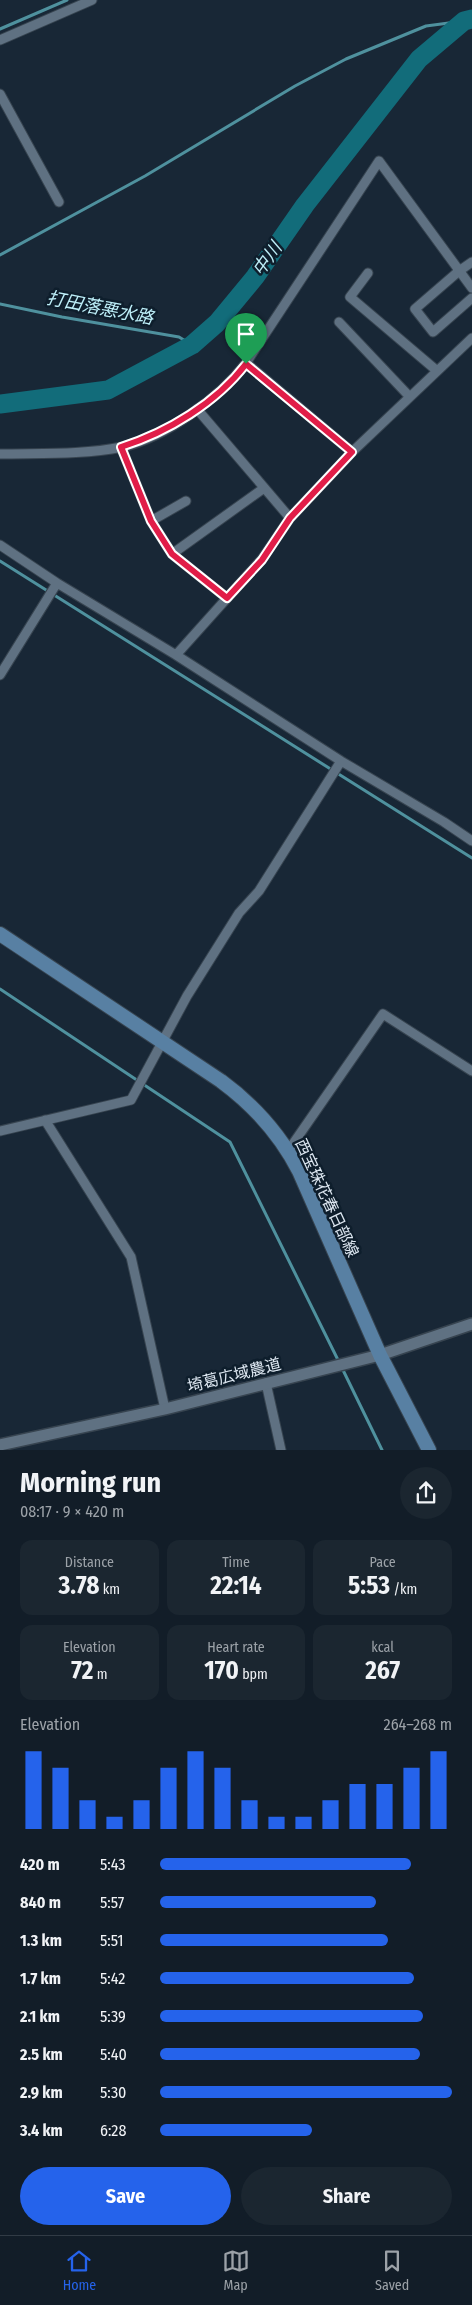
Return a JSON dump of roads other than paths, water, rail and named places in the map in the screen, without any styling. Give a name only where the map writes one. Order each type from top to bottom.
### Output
[{"type":"main road","name":"西宝珠花春日部線","points":[[0,934],[244,1098],[266,1121],[288,1151],[380,1355],[429,1450]]},
{"type":"street","points":[[0,40],[92,0]]},
{"type":"street","points":[[0,94],[59,202]]},
{"type":"street","points":[[0,454],[86,451],[121,447],[146,439],[197,409],[233,381],[246,364],[379,161],[472,288]]},
{"type":"street","points":[[472,262],[459,270],[416,309],[433,332],[472,298]]},
{"type":"street","points":[[368,273],[350,297],[436,370]]},
{"type":"street","points":[[339,322],[409,396]]},
{"type":"street","points":[[176,655],[262,560],[290,518],[352,452],[436,370],[472,338]]},
{"type":"street","points":[[246,364],[352,452]]},
{"type":"street","points":[[197,409],[290,518]]},
{"type":"street","points":[[121,447],[151,521],[172,554],[227,598]]},
{"type":"street","points":[[172,554],[264,488]]},
{"type":"street","points":[[151,521],[186,501]]},
{"type":"street","points":[[0,545],[57,583],[176,655],[341,761],[444,822],[472,841]]},
{"type":"street","points":[[0,675],[57,583]]},
{"type":"street","points":[[0,1131],[131,1100],[187,996],[239,913],[259,891],[341,761]]},
{"type":"street","points":[[288,1151],[383,1014],[472,1071]]},
{"type":"street","points":[[45,1120],[131,1257],[165,1409]]},
{"type":"street","name":"埼葛広域農道","points":[[0,1445],[165,1409],[380,1355],[472,1324]]},
{"type":"street","points":[[266,1384],[280,1450]]},
{"type":"waterway","name":"打田落悪水路","points":[[0,29],[67,0]]},
{"type":"waterway","name":"中川","points":[[0,404],[108,390],[192,345],[217,323],[255,277],[305,205],[419,59],[464,21],[472,19]]},
{"type":"waterway","points":[[0,255],[145,176],[295,86],[346,59],[426,26],[464,21]]},
{"type":"waterway","name":"打田落悪水路","points":[[0,304],[62,317],[179,337],[192,345]]},
{"type":"waterway","points":[[0,561],[472,858]]},
{"type":"waterway","points":[[0,989],[230,1142],[339,1362]]},
{"type":"waterway","points":[[342,1368],[382,1450]]}]
